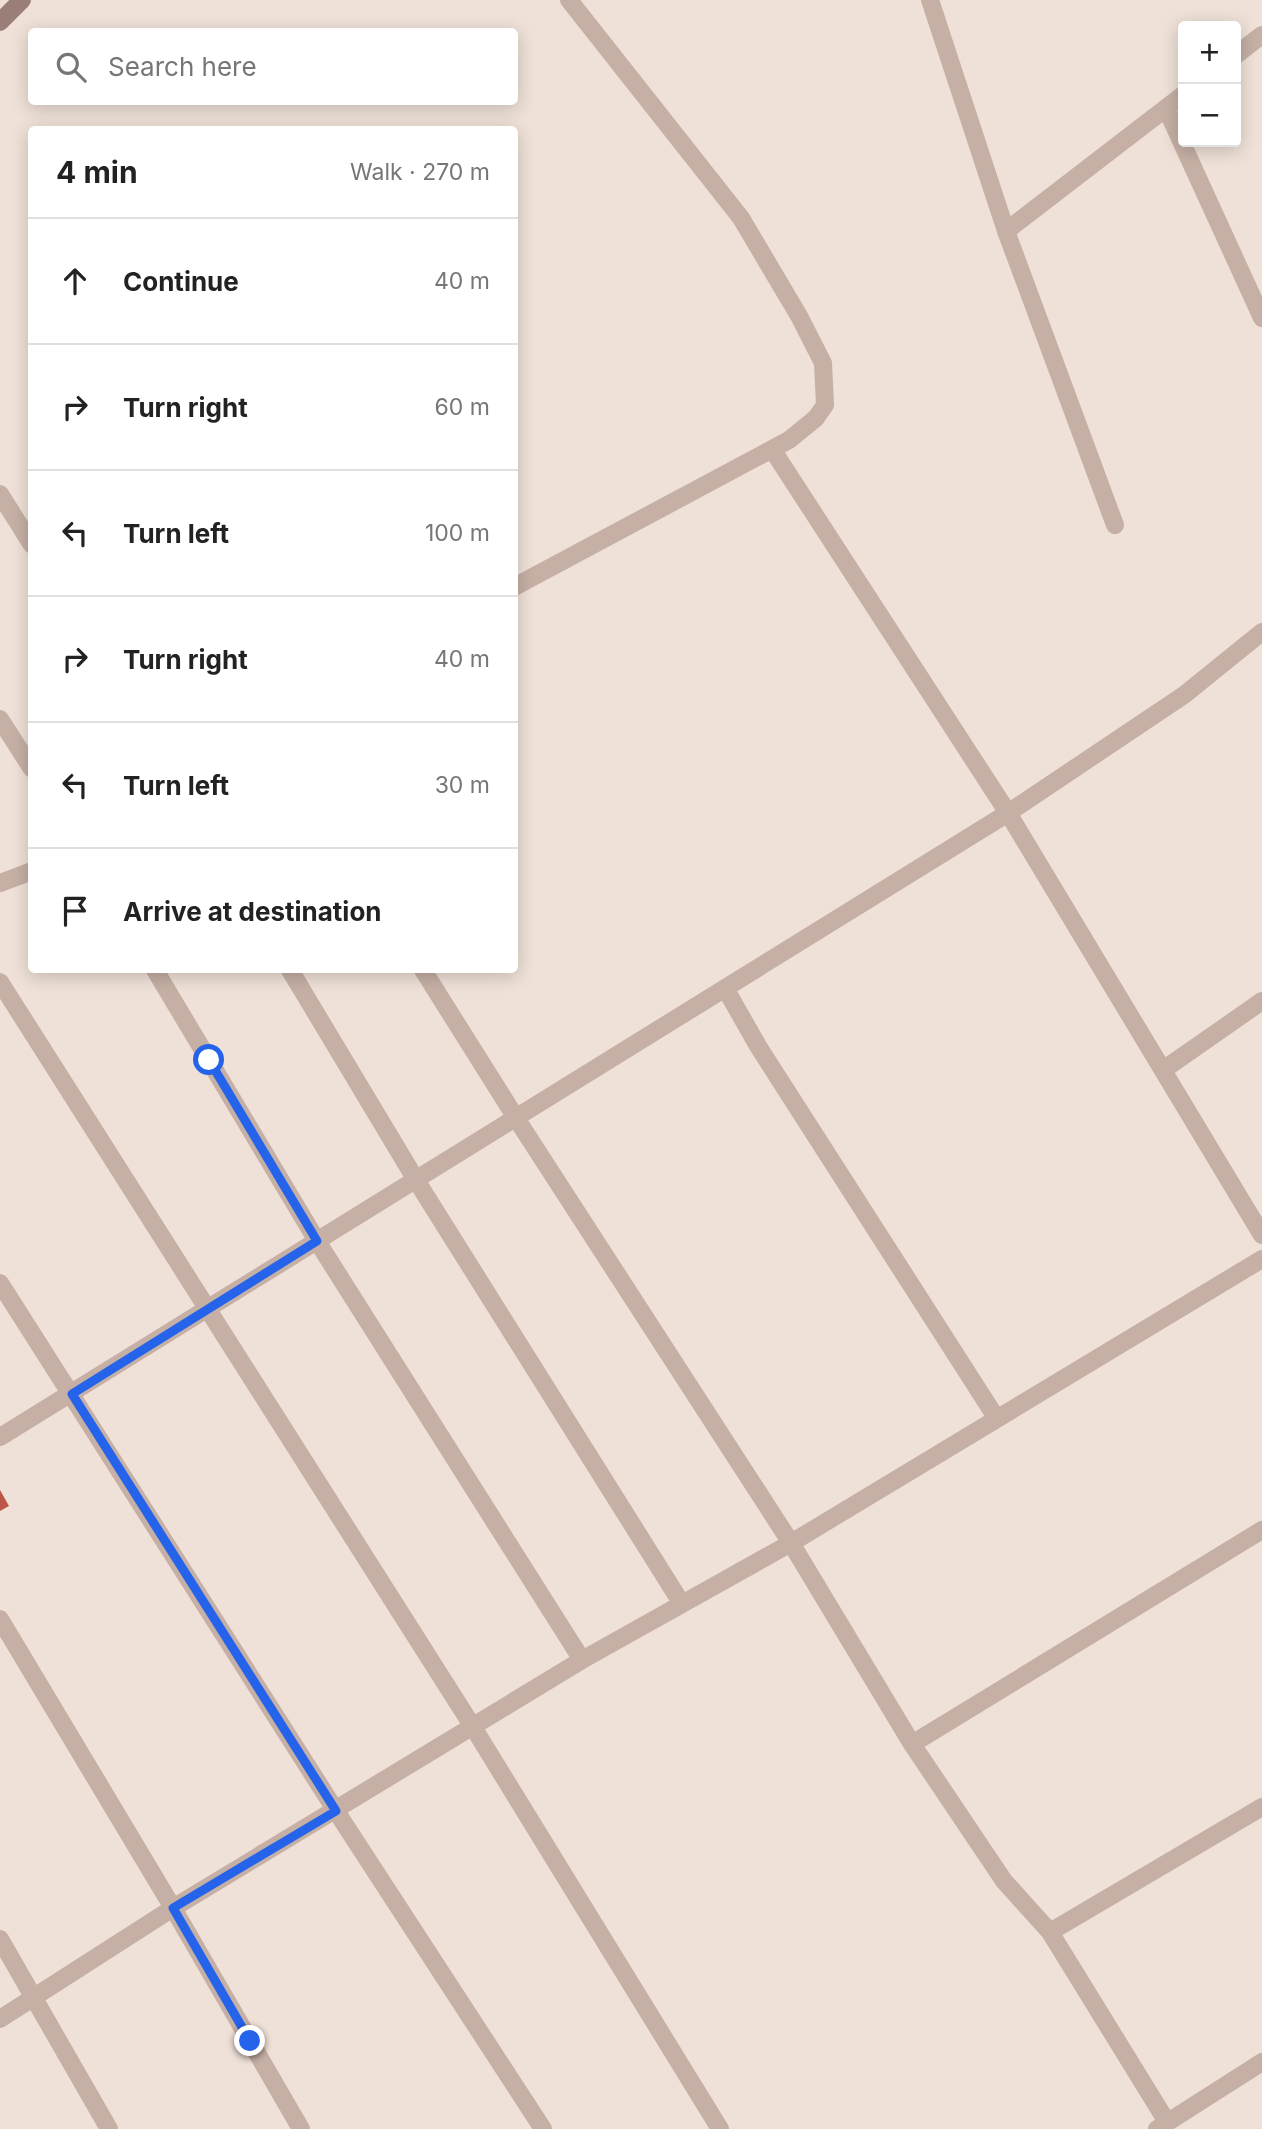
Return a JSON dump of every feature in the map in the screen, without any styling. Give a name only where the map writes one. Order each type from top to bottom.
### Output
[{"type":"main road","points":[[0,22],[22,0]]},
{"type":"street","points":[[518,585],[789,440],[816,418],[825,405],[823,363],[799,316],[740,218],[569,0]]},
{"type":"street","points":[[930,0],[1006,230],[1115,525]]},
{"type":"street","points":[[1241,51],[1262,35]]},
{"type":"street","points":[[1006,230],[1178,99]]},
{"type":"street","points":[[1166,108],[1262,318]]},
{"type":"street","points":[[772,449],[1008,813],[1262,1235]]},
{"type":"street","points":[[0,494],[28,539]]},
{"type":"street","points":[[0,1437],[1008,813],[1184,695],[1262,632]]},
{"type":"street","points":[[0,719],[28,763]]},
{"type":"street","points":[[0,883],[28,872]]},
{"type":"street","points":[[157,973],[317,1241],[582,1660]]},
{"type":"street","points":[[292,973],[416,1180],[682,1604]]},
{"type":"street","points":[[425,973],[791,1543],[912,1744],[1004,1881],[1050,1932],[1162,2125],[1262,2062]]},
{"type":"street","points":[[0,982],[473,1727],[720,2129]]},
{"type":"street","points":[[724,988],[758,1046],[997,1419]]},
{"type":"street","points":[[1163,1070],[1262,1001]]},
{"type":"street","points":[[0,2019],[173,1908],[582,1660],[791,1543],[1262,1259]]},
{"type":"street","points":[[0,1283],[336,1811],[543,2129]]},
{"type":"street","points":[[912,1744],[1262,1530]]},
{"type":"street","points":[[0,1619],[173,1908],[300,2129]]},
{"type":"street","points":[[1050,1932],[1262,1807]]},
{"type":"street","points":[[0,1939],[109,2129]]},
{"type":"building","points":[[0,1490],[9,1506],[0,1511]]},
{"type":"route","points":[[209,1060],[317,1241],[72,1394],[336,1811],[173,1908],[250,2041]]}]
